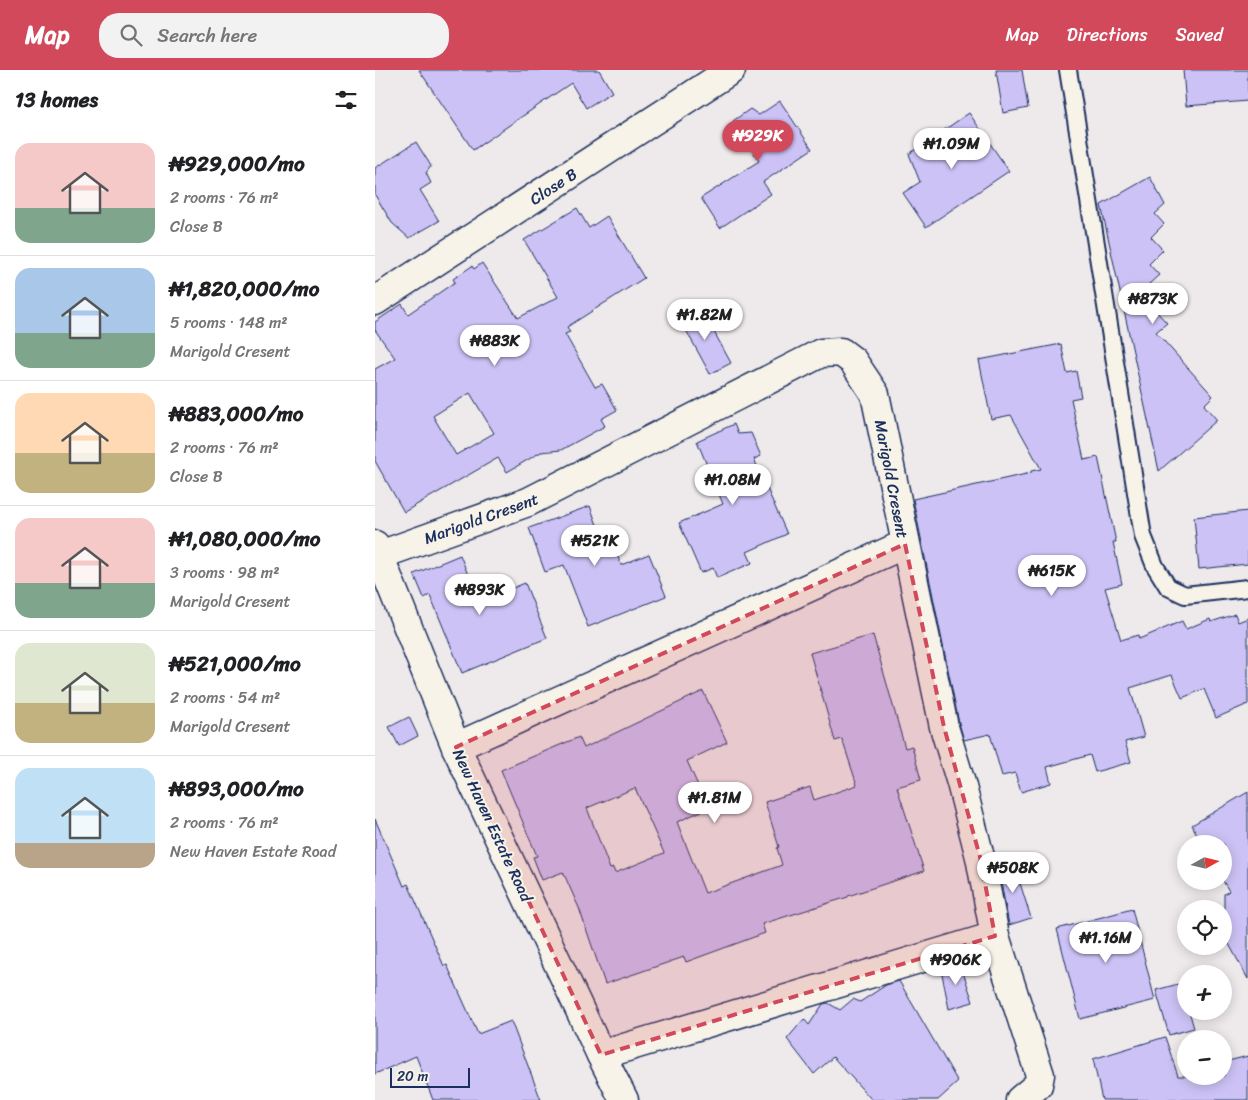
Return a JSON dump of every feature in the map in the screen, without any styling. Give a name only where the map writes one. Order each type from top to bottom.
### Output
[{"type":"street","name":"Close B","points":[[375,301],[731,70]]},
{"type":"street","name":"Marigold Cresent","points":[[377,550],[528,502],[821,353],[841,352],[853,361],[875,394],[944,727],[980,856],[995,936],[1040,1075],[1038,1085],[1020,1100]]},
{"type":"street","points":[[456,747],[905,544]]},
{"type":"street","name":"New Haven Estate Road","points":[[377,550],[456,747],[624,1100]]},
{"type":"street","points":[[601,1055],[995,936]]},
{"type":"lane","points":[[1069,70],[1143,536],[1155,566],[1168,587],[1185,595],[1248,588]]},
{"type":"highlighted area","points":[[905,544],[944,727],[980,857],[995,936],[601,1055],[456,747]]},
{"type":"building","points":[[419,70],[599,70],[612,92],[586,108],[571,83],[473,150]]},
{"type":"building","points":[[996,70],[1022,70],[1028,108],[1003,113]]},
{"type":"building","points":[[1183,70],[1248,70],[1248,101],[1186,106]]},
{"type":"building","points":[[780,101],[812,149],[763,182],[771,194],[720,228],[701,198],[759,161],[733,121],[750,109],[759,115]]},
{"type":"building","points":[[969,113],[1009,171],[926,227],[903,193],[920,182],[909,154]]},
{"type":"building","points":[[416,142],[431,166],[426,173],[431,183],[420,190],[439,221],[409,238],[392,223],[375,195],[375,168]]},
{"type":"building","points":[[1150,177],[1165,205],[1155,214],[1164,224],[1151,237],[1163,250],[1149,264],[1159,275],[1149,284],[1164,301],[1155,310],[1167,323],[1156,332],[1213,396],[1204,405],[1217,420],[1159,471],[1101,205]]},
{"type":"building","points":[[577,208],[589,228],[607,216],[644,278],[567,327],[570,332],[565,334],[595,387],[602,384],[617,410],[601,419],[605,426],[561,450],[541,452],[507,472],[498,458],[404,512],[375,461],[375,369],[395,358],[375,330],[375,322],[402,304],[408,314],[455,282],[453,279],[472,266],[474,269],[482,263],[518,318],[558,297],[524,240]],"holes":[[[470,393],[494,433],[456,455],[433,416]]]},
{"type":"building","points":[[701,308],[731,363],[710,374],[680,319]]},
{"type":"building","points":[[1061,344],[1067,373],[1076,371],[1081,397],[1071,399],[1084,460],[1098,457],[1116,542],[1113,542],[1122,584],[1105,588],[1121,640],[1138,635],[1139,639],[1182,621],[1186,629],[1210,619],[1211,622],[1235,614],[1238,622],[1248,618],[1248,704],[1216,718],[1204,689],[1182,698],[1172,675],[1130,688],[1144,737],[1125,742],[1131,762],[1095,772],[1090,755],[1047,767],[1051,783],[1021,792],[1015,773],[1002,776],[990,734],[964,740],[913,499],[1031,473],[1031,471],[1041,469],[1011,415],[991,419],[979,360]]},
{"type":"building","points":[[734,424],[738,434],[751,433],[761,456],[754,459],[787,534],[747,552],[752,563],[717,578],[713,568],[701,573],[679,523],[723,504],[697,441]]},
{"type":"building","points":[[590,506],[608,555],[616,552],[621,565],[649,554],[666,596],[588,627],[564,565],[545,572],[529,528]]},
{"type":"building","points":[[1248,511],[1248,564],[1199,569],[1194,517]]},
{"type":"building","points":[[460,555],[479,602],[525,583],[547,638],[462,673],[430,595],[424,598],[414,574]]},
{"type":"building","points":[[873,635],[905,748],[912,746],[921,780],[897,787],[924,871],[762,924],[765,933],[686,962],[684,957],[605,984],[579,908],[563,872],[542,880],[533,857],[537,856],[501,770],[579,737],[584,748],[703,691],[727,742],[687,761],[708,808],[677,822],[705,893],[782,865],[777,848],[779,847],[765,802],[810,787],[814,800],[857,785],[842,739],[835,741],[810,653]],"holes":[[[635,788],[664,853],[615,873],[613,868],[610,869],[587,808]]]},
{"type":"building","points":[[409,717],[418,736],[399,746],[389,727]]},
{"type":"building","points":[[1248,792],[1248,979],[1232,950],[1232,900],[1224,900],[1224,894],[1228,890],[1233,890],[1233,835],[1197,835],[1192,825]]},
{"type":"building","points":[[375,819],[404,886],[408,884],[444,966],[447,965],[478,1034],[511,1021],[541,1100],[433,1100],[416,1056],[375,1074]]},
{"type":"building","points":[[1013,861],[1031,918],[1009,925],[998,866]]},
{"type":"building","points":[[1132,909],[1155,1000],[1080,1019],[1057,929]]},
{"type":"building","points":[[960,963],[973,1002],[949,1009],[941,969]]},
{"type":"building","points":[[899,981],[958,1082],[938,1100],[872,1100],[833,1057],[814,1074],[787,1039],[804,1019],[809,1025],[823,1004],[828,1003],[840,1010],[853,999],[860,1002],[886,985]]},
{"type":"building","points":[[1177,984],[1177,1020],[1192,1020],[1194,1028],[1177,1030],[1177,1033],[1169,1035],[1156,990]]},
{"type":"building","points":[[1165,1037],[1177,1073],[1177,1085],[1232,1085],[1232,1060],[1248,1056],[1248,1100],[1102,1100],[1093,1059]]}]
